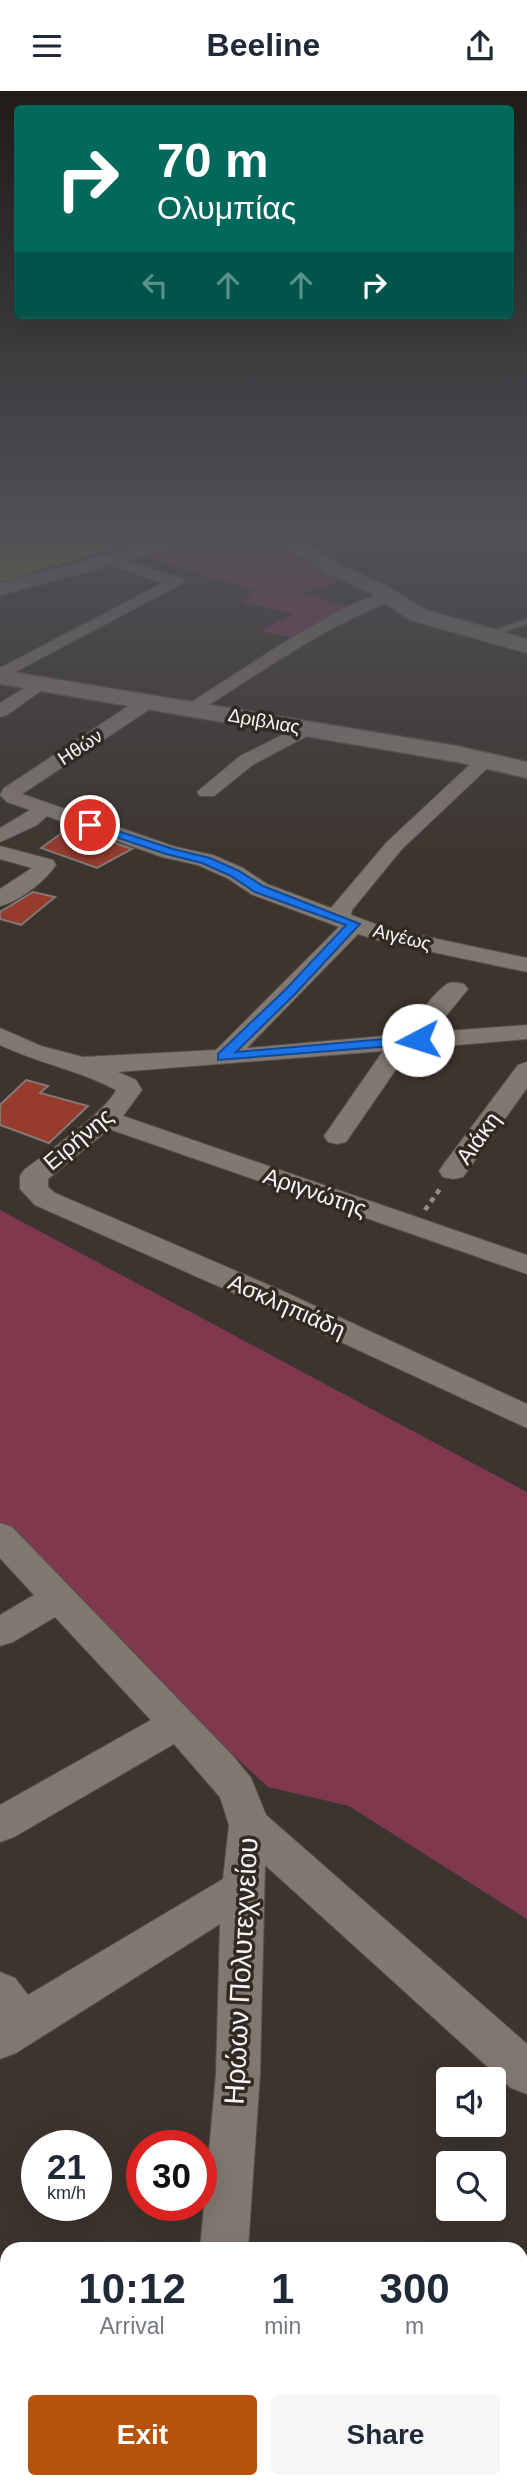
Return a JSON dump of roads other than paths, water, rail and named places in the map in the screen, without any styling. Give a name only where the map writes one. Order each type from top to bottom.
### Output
[{"type":"street","points":[[0,676],[61,644]]},
{"type":"street","points":[[191,708],[294,644]]},
{"type":"street","name":"Δριβλιας","points":[[0,676],[525,767]]},
{"type":"street","points":[[0,711],[39,684]]},
{"type":"street","name":"Ηθών","points":[[6,790],[149,701]]},
{"type":"street","points":[[207,792],[247,760],[306,729]]},
{"type":"street","points":[[223,1057],[291,991],[346,921],[341,909],[394,846],[485,761]]},
{"type":"street","name":"Αιγέως","points":[[6,790],[15,798],[170,852],[205,860],[235,873],[259,889],[346,921],[391,936],[527,965]]},
{"type":"street","points":[[0,836],[30,821],[44,808]]},
{"type":"street","points":[[0,852],[45,865],[39,873],[0,899]]},
{"type":"street","points":[[337,1136],[422,1027],[456,989]]},
{"type":"street","points":[[3,1040],[82,1065],[153,1063],[527,1032]]},
{"type":"street","name":"Ειρήνης","points":[[45,1199],[34,1189],[34,1176],[127,1098],[129,1091],[127,1085],[82,1065]]},
{"type":"street","name":"Αιάκη","points":[[453,1171],[527,1070]]},
{"type":"street","name":"Αριγνώτης","points":[[104,1118],[526,1265]]},
{"type":"street","name":"Ασκληπιάδη","points":[[45,1199],[274,1299],[527,1417]]},
{"type":"street","name":"Ηρώων Πολυτεχνείου","points":[[0,1536],[178,1723],[237,1790],[249,1825],[242,1889],[238,2074],[225,2242]]},
{"type":"street","points":[[0,1632],[59,1597]]},
{"type":"street","points":[[0,1825],[178,1723]]},
{"type":"street","points":[[249,1825],[527,2073]]},
{"type":"street","points":[[7,2017],[242,1889]]}]
